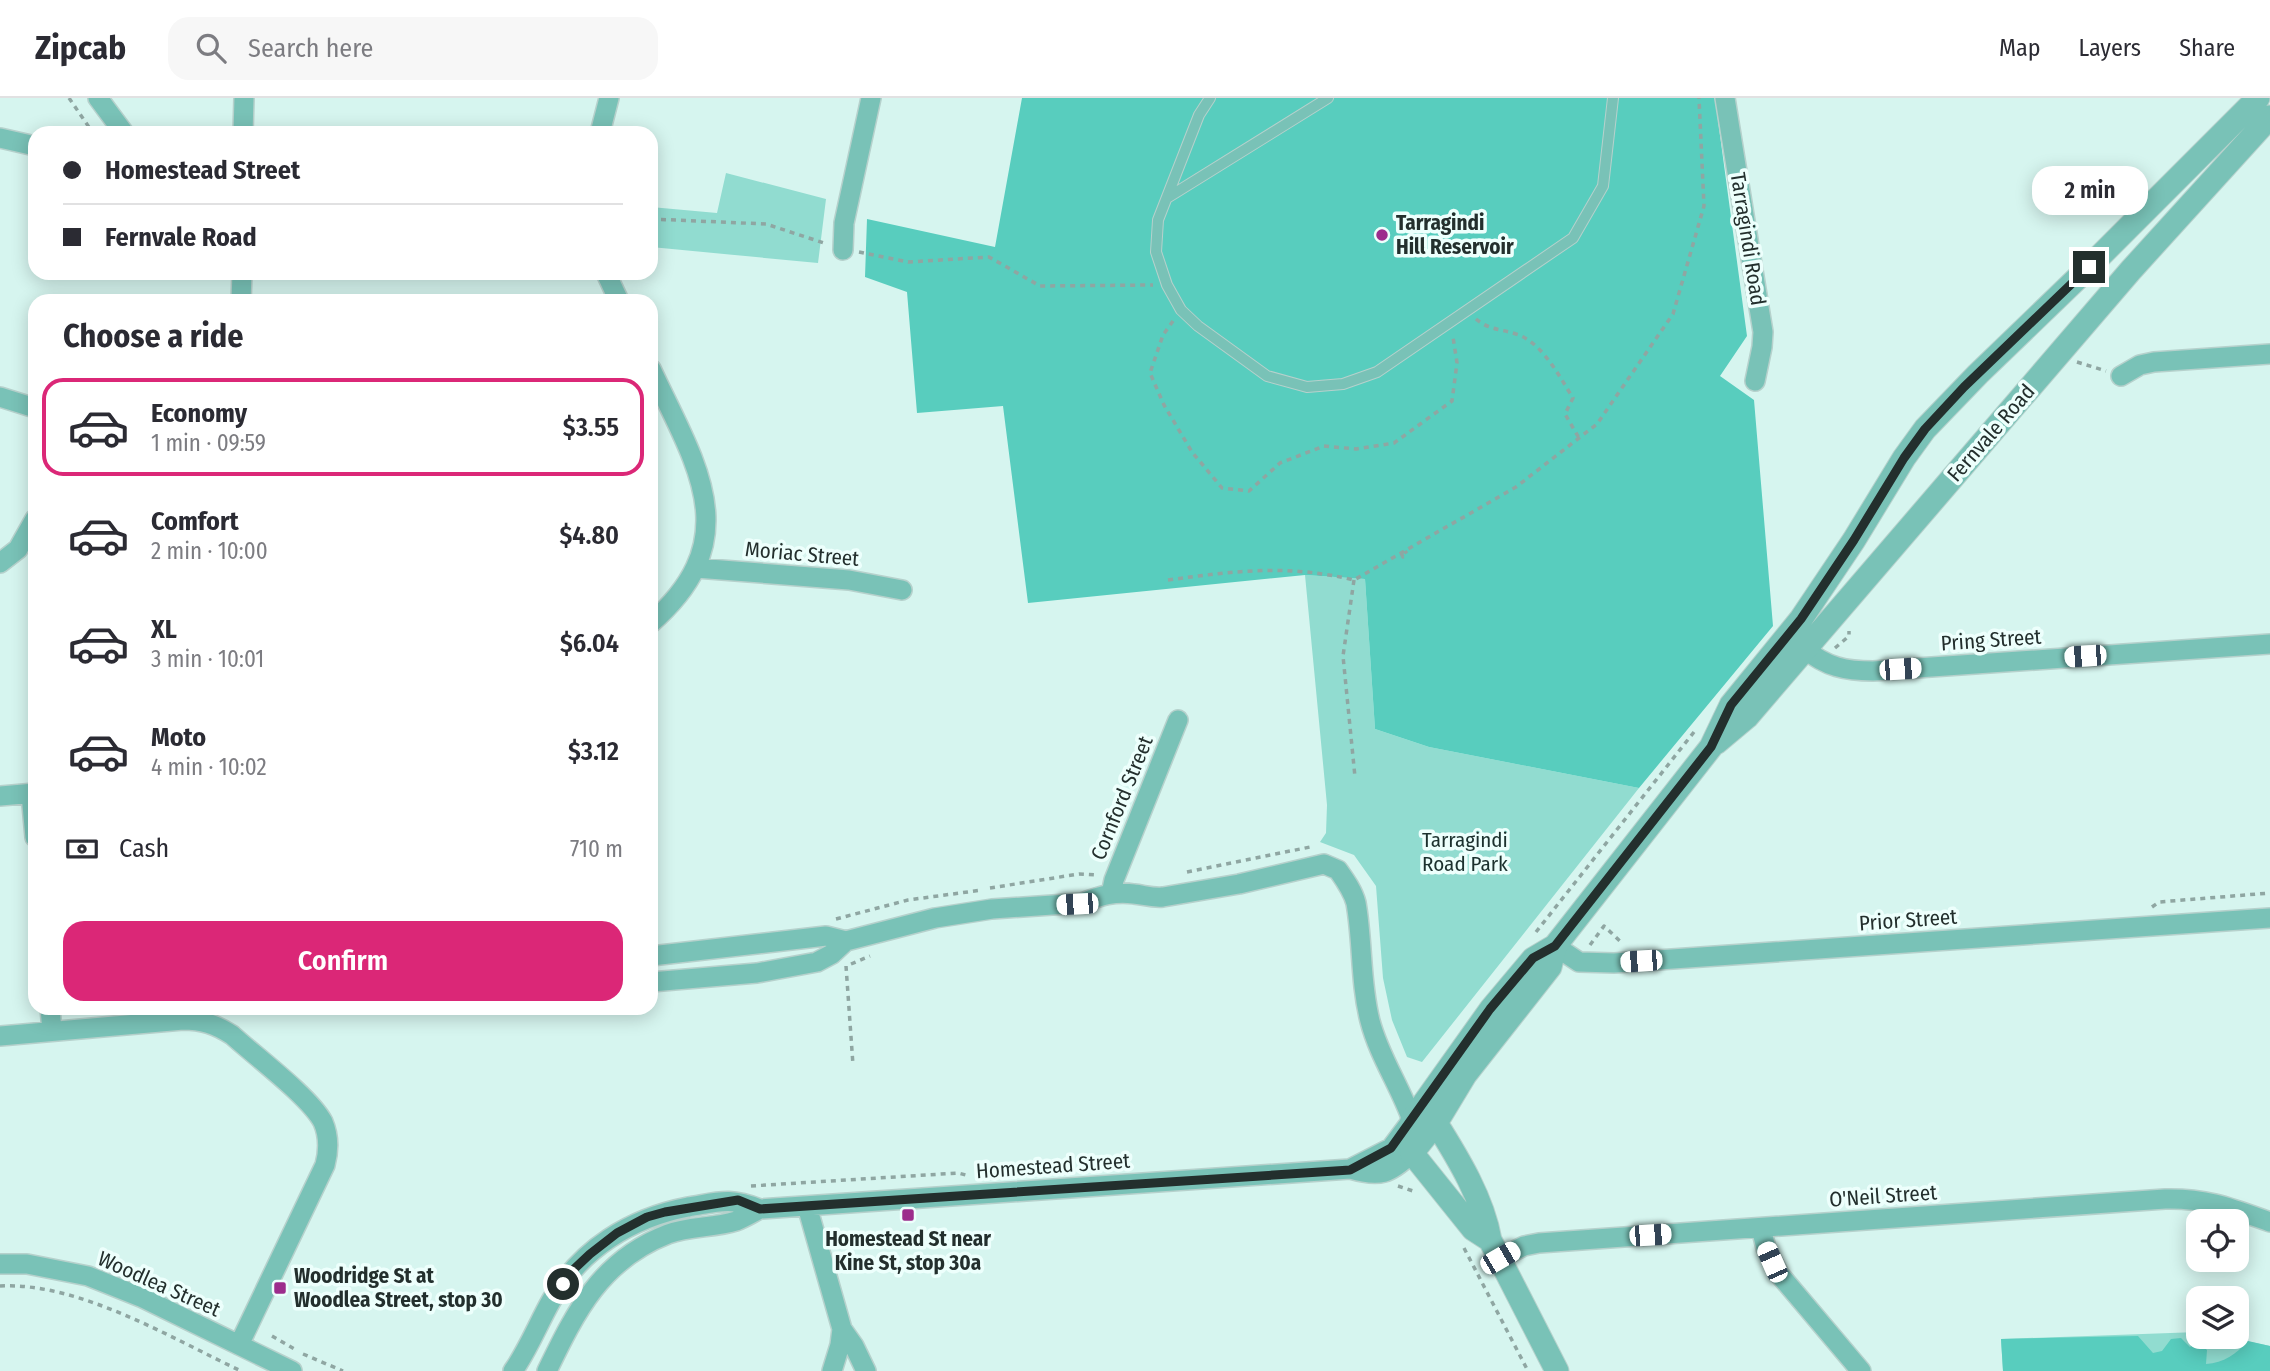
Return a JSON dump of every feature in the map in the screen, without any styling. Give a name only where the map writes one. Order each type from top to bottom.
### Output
[{"type":"street","points":[[98,98],[119,126]]},
{"type":"street","points":[[243,126],[244,98]]},
{"type":"street","points":[[602,126],[608,98]]},
{"type":"street","points":[[843,250],[844,223],[871,98]]},
{"type":"street","name":"Tarragindi Road","points":[[1725,98],[1763,332],[1755,381]]},
{"type":"street","name":"Fernvale Road","points":[[1711,747],[1731,705],[1801,619],[1925,429],[2258,98]]},
{"type":"street","name":"Fernvale Road","points":[[1412,1120],[1490,1009],[1533,958],[1555,946],[1711,747],[1747,717],[2131,270],[2270,117]]},
{"type":"street","points":[[0,138],[28,144]]},
{"type":"street","points":[[2121,376],[2140,365],[2154,362],[2270,354]]},
{"type":"street","points":[[658,384],[694,461],[703,487],[706,525],[705,545],[696,568],[682,592],[658,616]]},
{"type":"street","points":[[0,397],[28,406]]},
{"type":"street","points":[[0,563],[18,549],[28,531]]},
{"type":"street","name":"Moriac Street","points":[[696,568],[849,580],[902,590]]},
{"type":"street","name":"Pring Street","points":[[1805,649],[1836,668],[1863,671],[2270,644]]},
{"type":"street","name":"Cornford Street","points":[[1111,894],[1120,863],[1178,720]]},
{"type":"street","points":[[0,796],[28,793]]},
{"type":"street","points":[[658,981],[757,973],[817,962],[832,954],[846,941],[935,918],[992,909],[1082,903],[1111,894],[1163,897],[1239,884],[1324,864],[1338,870],[1356,903],[1370,1025],[1406,1101],[1412,1120],[1412,1153],[1473,1229],[1494,1249]]},
{"type":"street","name":"Prior Street","points":[[1555,946],[1579,962],[1614,963],[2270,918]]},
{"type":"street","points":[[658,955],[826,936],[846,941]]},
{"type":"street","name":"Fernvale Road","points":[[1412,1153],[1436,1123],[1465,1075],[1550,967],[1555,946]]},
{"type":"street","points":[[51,1015],[52,1031]]},
{"type":"street","points":[[0,1035],[201,1020],[219,1026],[316,1111],[327,1135],[328,1152],[325,1165],[239,1345]]},
{"type":"street","points":[[1412,1120],[1436,1123],[1454,1153],[1486,1220],[1494,1249],[1557,1371]]},
{"type":"street","name":"Homestead Street","points":[[1350,1170],[1391,1148],[1412,1120]]},
{"type":"street","name":"Homestead Street","points":[[547,1371],[580,1306],[622,1259],[668,1234],[736,1221],[760,1209],[1350,1170],[1367,1174],[1384,1173],[1395,1169],[1412,1153]]},
{"type":"street","name":"O'Neil Street","points":[[1494,1249],[1539,1243],[2193,1198],[2270,1222]]},
{"type":"street","name":"Homestead Street","points":[[513,1371],[552,1298],[573,1270],[617,1233],[656,1214],[714,1203],[738,1200],[760,1209]]},
{"type":"street","points":[[807,1206],[842,1329],[866,1371]]},
{"type":"street","points":[[1761,1228],[1766,1248],[1779,1274],[1861,1371]]},
{"type":"street","name":"Woodlea Street","points":[[0,1264],[27,1264],[88,1276],[143,1298],[292,1371]]},
{"type":"street","points":[[832,1371],[842,1329]]},
{"type":"lane","points":[[1210,98],[1199,115],[1158,220],[1156,252],[1167,285],[1181,310],[1198,326],[1267,376],[1307,387],[1343,384],[1377,372],[1573,238],[1603,186],[1611,98]]},
{"type":"lane","points":[[1167,198],[1325,99]]},
{"type":"path","points":[[69,98],[88,126]]},
{"type":"path","points":[[1168,580],[1266,569],[1324,572],[1354,580],[1516,487],[1598,424],[1673,314],[1704,204],[1699,98]]},
{"type":"path","points":[[658,219],[766,224],[820,242]]},
{"type":"path","points":[[865,254],[908,262],[989,257],[1040,286],[1153,285]]},
{"type":"path","points":[[1178,314],[1163,335],[1150,373],[1164,404],[1192,452],[1222,488],[1249,491],[1280,463],[1324,446],[1356,449],[1394,443],[1430,419],[1452,401],[1457,363],[1452,330]]},
{"type":"path","points":[[1473,317],[1486,328],[1518,334],[1540,350],[1573,398],[1565,414],[1579,438]]},
{"type":"path","points":[[2072,359],[2101,369]]},
{"type":"path","points":[[1354,580],[1343,656],[1354,777]]},
{"type":"path","points":[[1183,873],[1294,848],[1318,848]]},
{"type":"path","points":[[827,920],[908,900],[1055,880],[1079,874],[1097,875]]},
{"type":"path","points":[[846,966],[853,1065]]},
{"type":"path","points":[[856,1180],[870,1179]]},
{"type":"path","points":[[1399,1182],[1398,1188],[1422,1195]]},
{"type":"path","points":[[1463,1247],[1528,1371]]},
{"type":"path","points":[[0,1286],[35,1289],[95,1302],[241,1371]]},
{"type":"path","points":[[272,1336],[342,1371]]},
{"type":"green space","points":[[1022,98],[1715,98],[1747,336],[1720,376],[1754,400],[1773,626],[1639,788],[1429,747],[1375,729],[1365,579],[1305,575],[1028,603],[1003,406],[917,413],[907,292],[865,277],[867,219],[995,247]]},
{"type":"green space","points":[[726,173],[826,199],[818,263],[658,248],[658,208],[717,213]]},
{"type":"green space","name":"Tarragindi Road Park","points":[[1305,575],[1365,579],[1375,729],[1429,747],[1639,788],[1422,1062],[1407,1057],[1392,1020],[1383,978],[1376,886],[1354,855],[1320,842],[1326,833],[1327,805]]},
{"type":"green space","points":[[2186,1332],[2186,1349],[2249,1349],[2249,1342],[2270,1346],[2270,1371],[2003,1371],[2001,1339]]},
{"type":"green space","points":[[2138,1336],[2153,1353],[2162,1351],[2171,1339],[2181,1338],[2186,1343],[2186,1349],[2207,1350],[2206,1364],[2218,1362],[2240,1349],[2249,1349],[2249,1341],[2270,1346],[2270,1371],[2003,1371],[2001,1339]]},
{"type":"place","name":"Tarragindi Hill Reservoir","points":[[1382,235]]},
{"type":"place","name":"Homestead St near Kine St, stop 30a","points":[[908,1215]]},
{"type":"place","name":"Woodridge St at Woodlea Street, stop 30","points":[[280,1288]]},
{"type":"route","points":[[563,1284],[573,1270],[617,1233],[647,1217],[714,1203],[738,1200],[760,1209],[1350,1170],[1391,1148],[1490,1009],[1533,958],[1555,946],[1711,747],[1731,705],[1801,619],[1925,429],[1964,387],[2089,267]]}]
